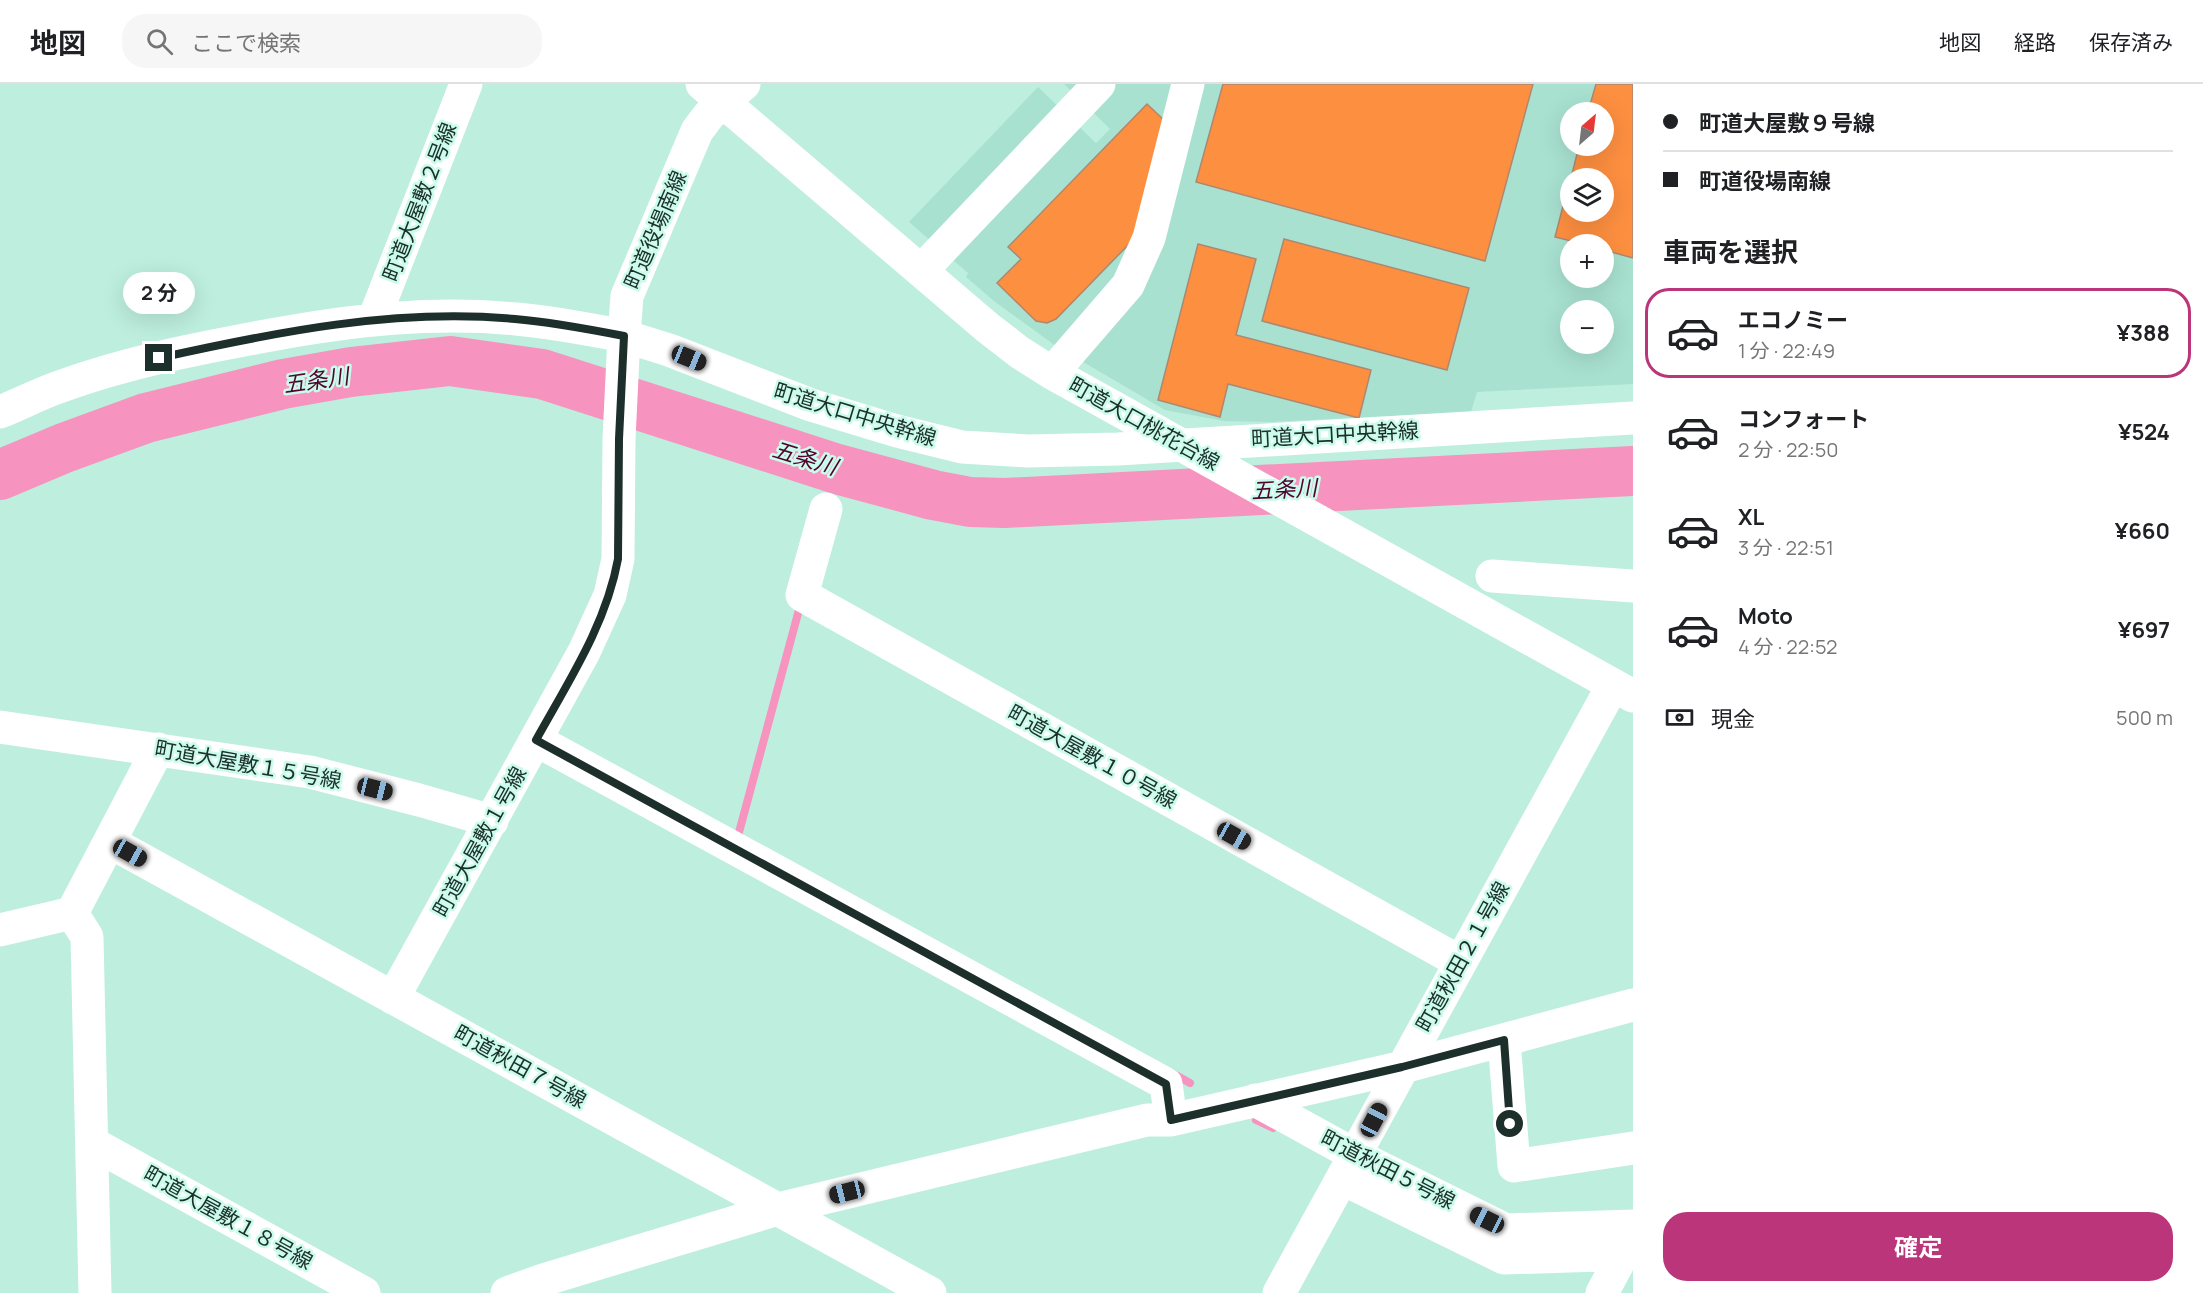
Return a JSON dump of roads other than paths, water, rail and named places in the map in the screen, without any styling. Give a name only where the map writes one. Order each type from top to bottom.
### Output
[{"type":"street","name":"町道大屋敷２号線","points":[[374,319],[466,84]]},
{"type":"street","points":[[921,271],[1099,84]]},
{"type":"street","points":[[1052,373],[1128,285],[1140,262],[1149,238],[1188,84]]},
{"type":"street","name":"町道大口桃花台線","points":[[723,90],[921,271],[1019,352],[1052,373],[1623,690]]},
{"type":"street","name":"町道役場南線","points":[[624,336],[627,296],[697,131],[723,90]]},
{"type":"street","points":[[0,412],[59,387],[137,363],[224,343],[374,319],[431,316],[515,318],[624,336]]},
{"type":"street","name":"町道大屋敷１号線","points":[[393,998],[584,652],[610,595],[618,559],[619,439],[624,336]]},
{"type":"street","name":"町道大口中央幹線","points":[[624,336],[669,350],[811,405],[962,447],[1028,451],[1118,449],[1633,418]]},
{"type":"street","name":"町道大屋敷１０号線","points":[[826,509],[802,595],[1460,962]]},
{"type":"street","points":[[1492,576],[1633,586]]},
{"type":"street","name":"町道秋田２１号線","points":[[1279,1293],[1460,962],[1623,690]]},
{"type":"street","name":"町道大屋敷１５号線","points":[[0,727],[310,772],[492,821]]},
{"type":"street","points":[[536,740],[1166,1084],[1171,1120]]},
{"type":"street","points":[[0,930],[72,913],[158,749]]},
{"type":"street","name":"町道秋田７号線","points":[[110,842],[778,1209],[885,1282],[930,1293]]},
{"type":"street","points":[[72,913],[87,937],[95,1293]]},
{"type":"street","points":[[507,1293],[778,1209],[1147,1120],[1171,1120],[1402,1067],[1633,1005]]},
{"type":"street","points":[[1504,1040],[1514,1166],[1633,1148]]},
{"type":"street","name":"町道秋田５号線","points":[[1255,1100],[1349,1167],[1506,1230],[1630,1245]]},
{"type":"street","name":"町道大屋敷１８号線","points":[[92,1143],[364,1293]]},
{"type":"street","points":[[1602,1293],[1630,1245]]},
{"type":"waterway","name":"五条川","points":[[0,475],[64,448],[146,418],[283,384],[351,372],[450,361],[542,374],[837,469],[933,495],[970,502],[1005,503],[1633,471]]},
{"type":"waterway","points":[[744,840],[738,836],[800,606]]},
{"type":"waterway","points":[[1172,1073],[1190,1083]]},
{"type":"waterway","points":[[1256,1120],[1273,1128]]}]
